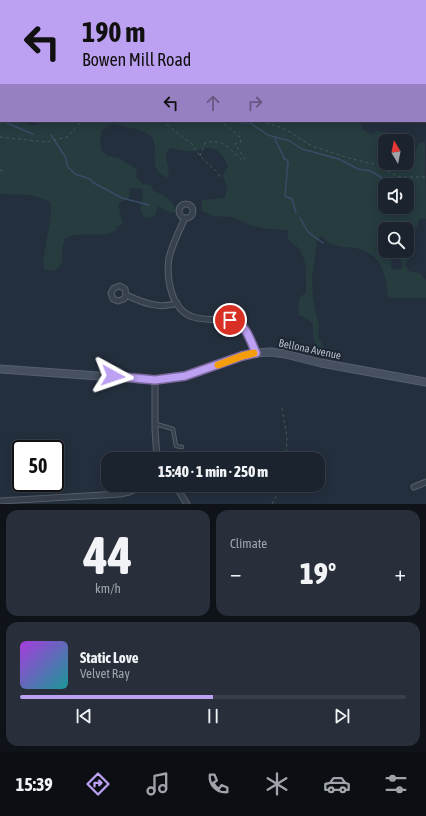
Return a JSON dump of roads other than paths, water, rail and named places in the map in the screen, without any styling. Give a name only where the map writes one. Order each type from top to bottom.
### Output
[{"type":"main road","name":"Bellona Avenue","points":[[0,369],[155,380],[185,376],[242,356],[256,353],[285,354],[321,363],[426,382]]},
{"type":"street","points":[[185,218],[170,257],[168,267],[171,289],[176,303],[183,310],[194,317],[234,320],[246,331],[256,353]]},
{"type":"street","points":[[126,295],[156,306],[166,306],[176,303]]},
{"type":"street","points":[[155,380],[157,452]]},
{"type":"street","points":[[414,487],[426,482]]},
{"type":"street","points":[[0,501],[120,494],[129,492]]},
{"type":"street","points":[[179,492],[187,504]]},
{"type":"lane","points":[[155,424],[173,429],[176,446],[182,447]]},
{"type":"waterway","points":[[4,122],[33,134]]},
{"type":"waterway","points":[[239,122],[250,123],[268,135],[290,141],[302,149],[339,159],[358,169],[371,171],[382,178]]},
{"type":"waterway","points":[[51,135],[66,158],[67,166],[75,174],[90,179],[94,183],[122,198],[149,205]]},
{"type":"waterway","points":[[275,137],[284,159],[288,162],[285,196],[292,199],[296,213]]},
{"type":"waterway","points":[[300,218],[308,232],[323,243]]}]
